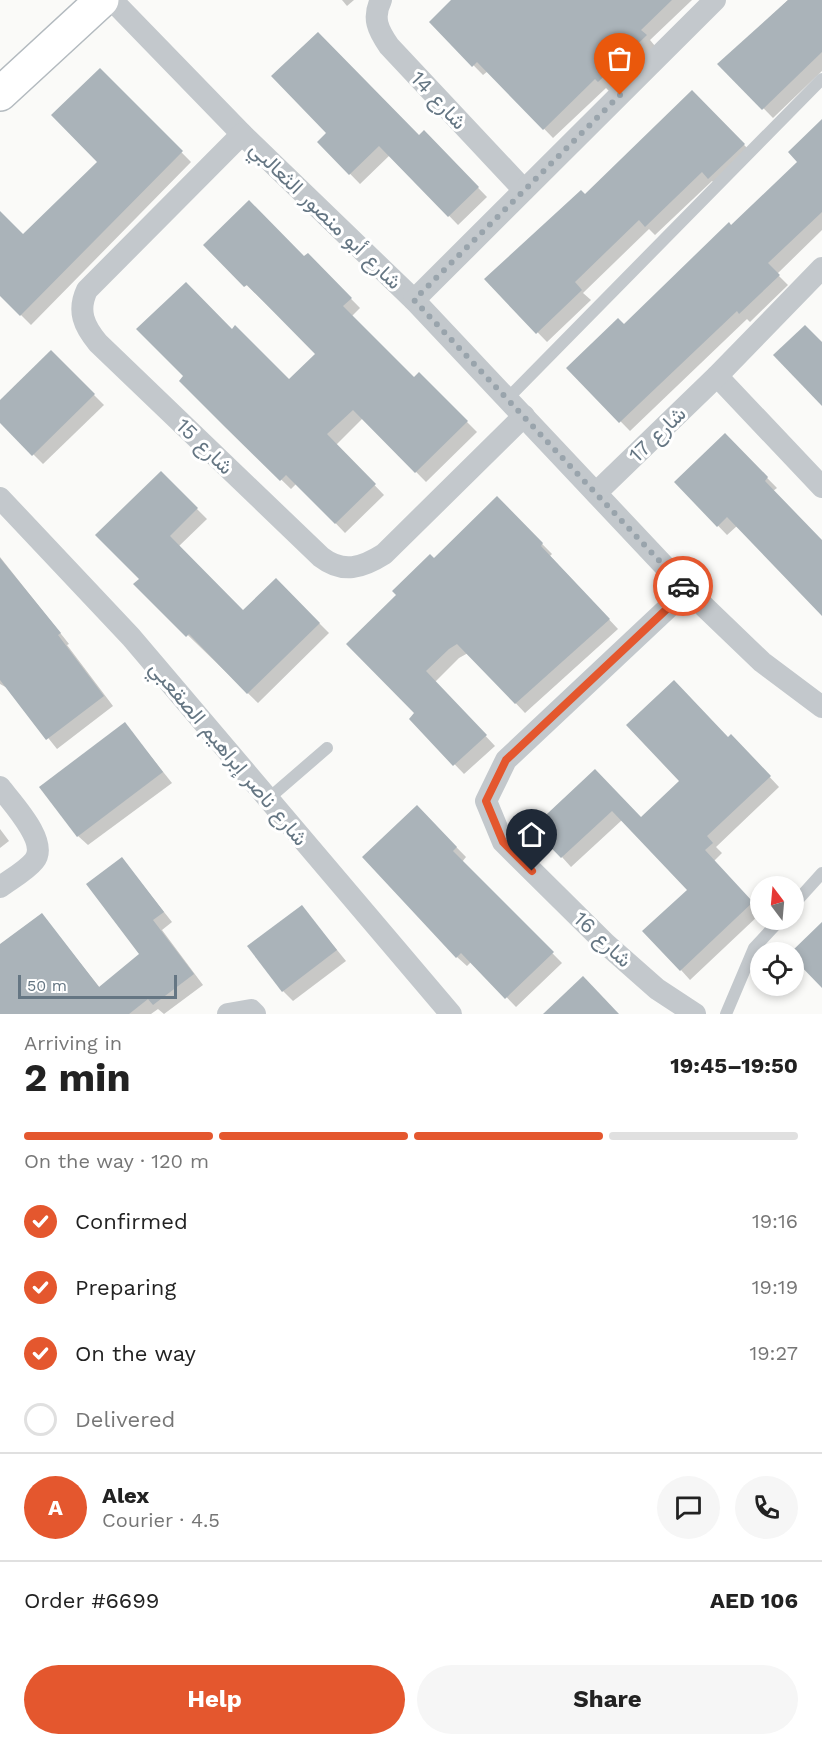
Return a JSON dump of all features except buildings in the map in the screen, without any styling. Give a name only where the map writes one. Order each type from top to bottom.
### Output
[{"type":"street","points":[[0,94],[102,0]]},
{"type":"street","name":"شارع أبو منصور الثعالبي","points":[[112,0],[243,134],[414,300],[687,590],[762,662],[822,707]]},
{"type":"street","name":"شارع 14","points":[[381,0],[375,18],[388,46],[524,190]]},
{"type":"street","points":[[414,300],[715,0]]},
{"type":"street","name":"شارع 15","points":[[243,134],[87,290],[81,312],[86,327],[98,343],[321,557],[339,568],[359,567],[384,554],[524,416]]},
{"type":"street","name":"شارع 17","points":[[596,493],[717,376],[822,268]]},
{"type":"street","points":[[717,376],[822,487]]},
{"type":"street","name":"شارع ناصر إبراهيم الصقعبي","points":[[0,498],[100,601],[451,1014]]},
{"type":"street","name":"شارع 16","points":[[687,590],[506,760],[486,801],[503,842],[606,944],[657,989],[694,1014]]},
{"type":"street","points":[[0,787],[31,828],[39,847],[35,860],[0,887]]},
{"type":"street","points":[[228,1014],[251,1010],[255,1014]]},
{"type":"lane","points":[[507,399],[822,79]]},
{"type":"lane","points":[[268,799],[327,748]]},
{"type":"lane","points":[[804,893],[822,873]]},
{"type":"lane","points":[[726,1014],[754,948],[771,930]]},
{"type":"way so far","points":[[620,95],[414,300],[683,586]]},
{"type":"route","points":[[532,871],[503,842],[486,801],[506,760],[687,590],[683,586]]}]
